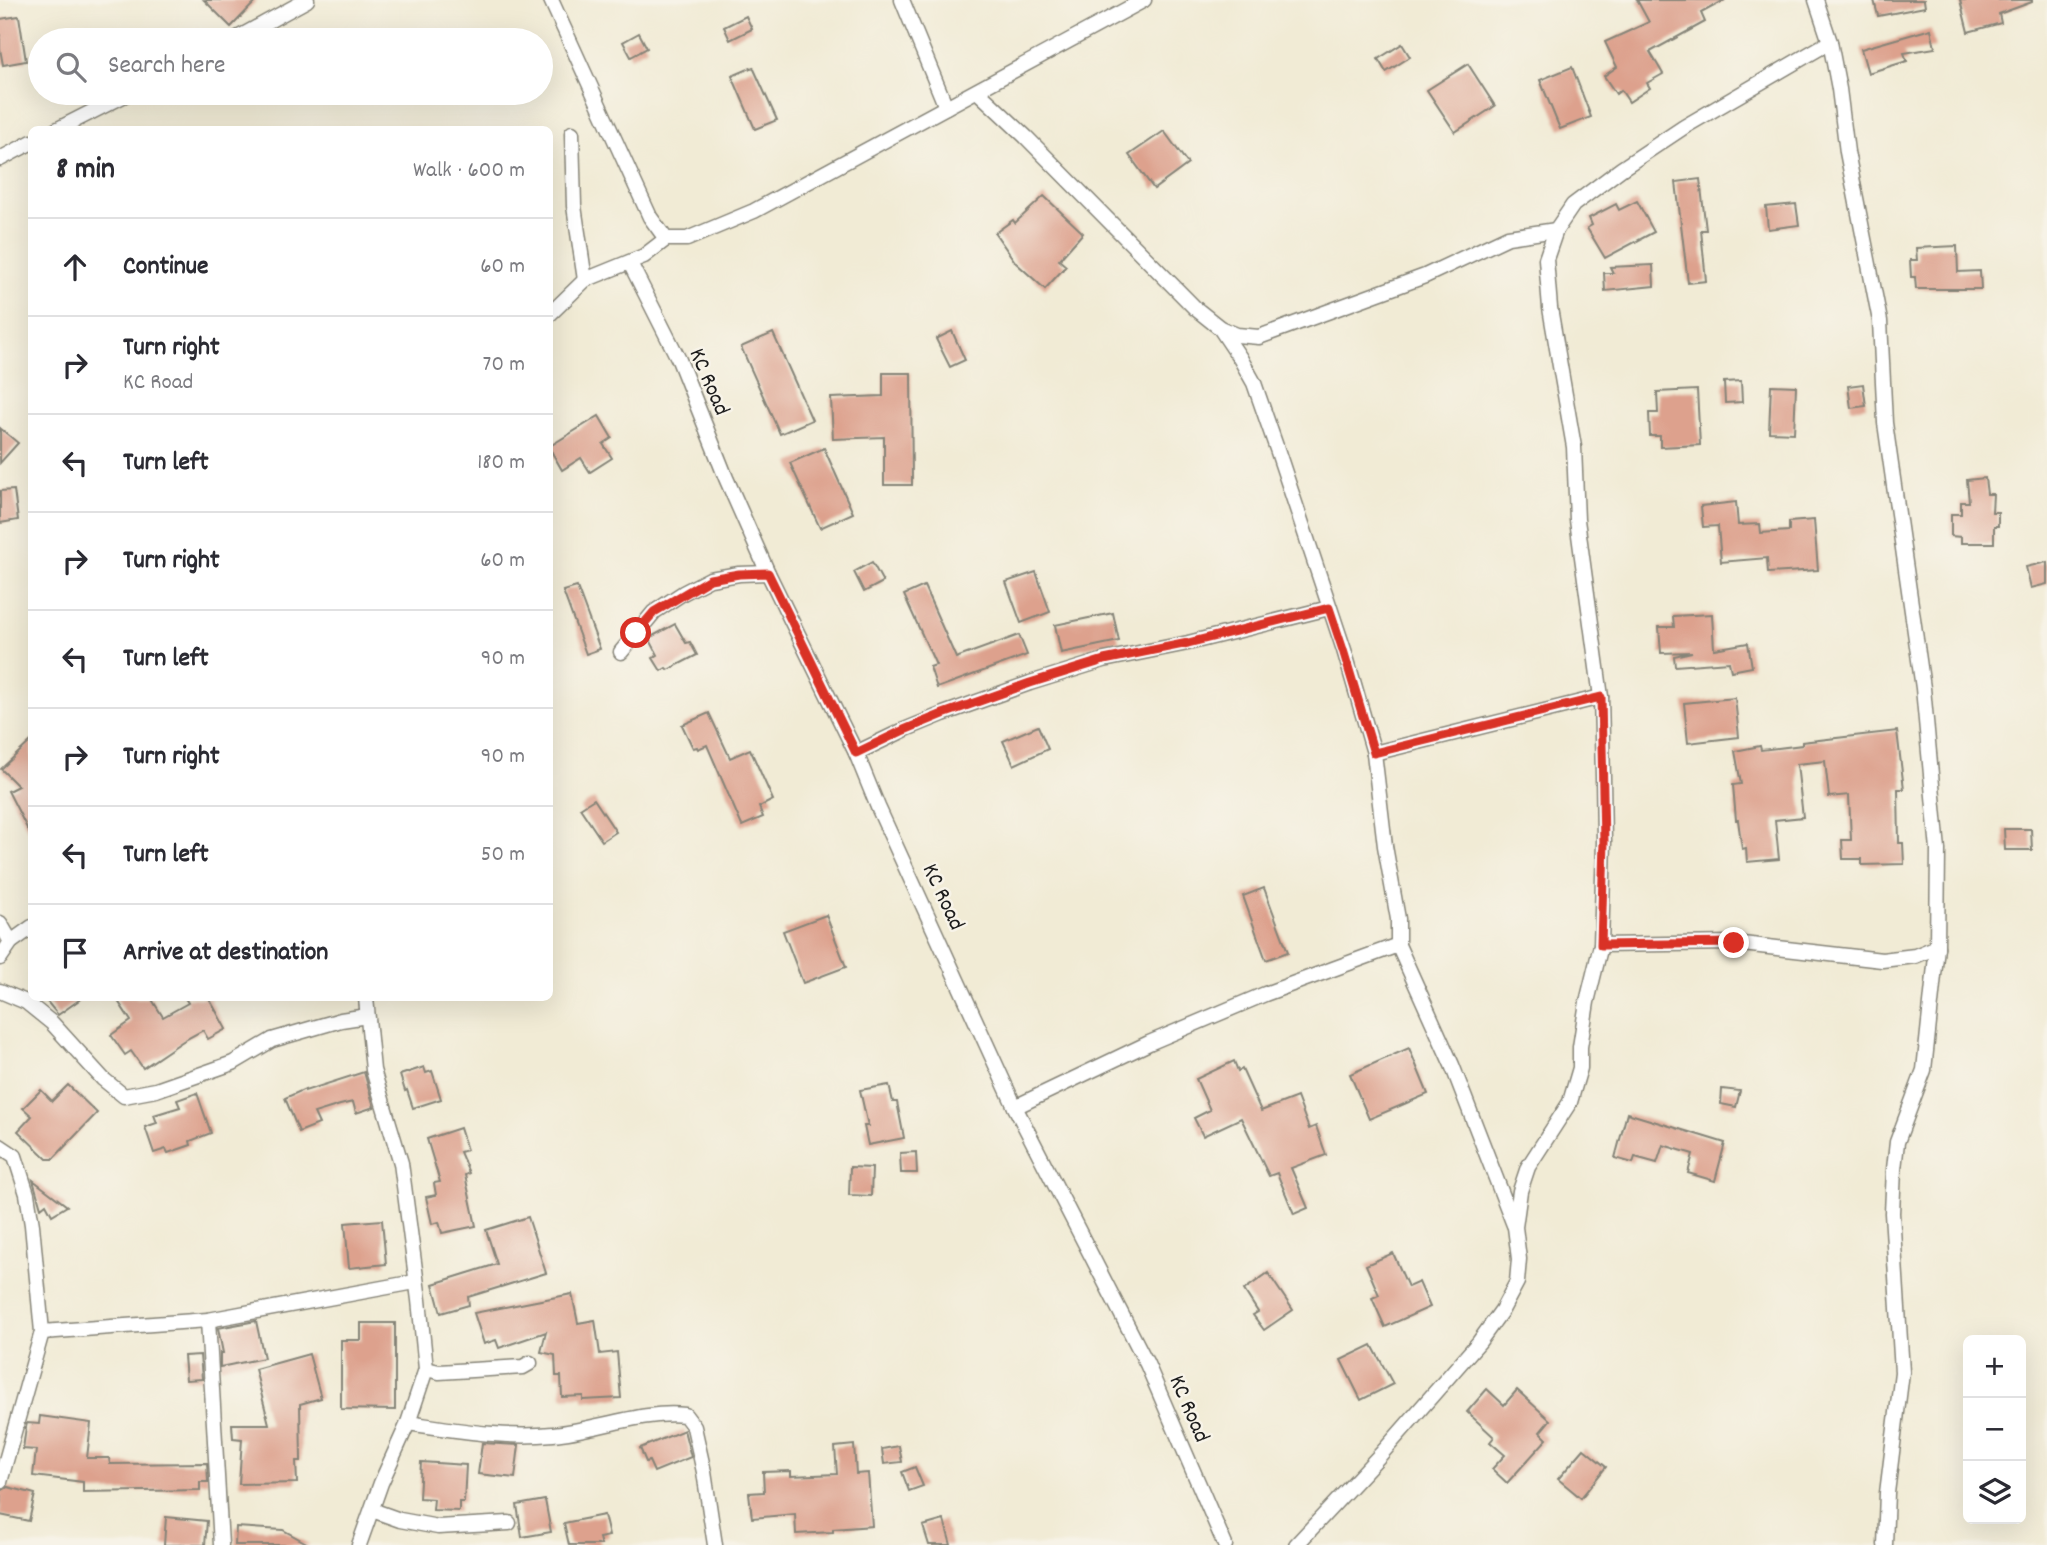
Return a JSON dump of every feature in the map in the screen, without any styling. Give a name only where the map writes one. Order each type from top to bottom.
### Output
[{"type":"street","points":[[256,28],[307,0]]},
{"type":"street","points":[[551,0],[650,218],[666,239]]},
{"type":"street","points":[[902,0],[946,107]]},
{"type":"street","points":[[553,311],[585,280],[644,256],[666,239],[687,239],[754,211],[1144,0]]},
{"type":"street","points":[[1816,0],[1830,42],[1847,152],[1880,321],[1885,423],[1923,688],[1937,837],[1937,947],[1924,1070],[1898,1142],[1894,1169],[1892,1213],[1902,1372],[1885,1545]]},
{"type":"street","points":[[1515,1227],[1520,1191],[1528,1167],[1570,1102],[1580,1068],[1583,1024],[1601,945],[1604,842],[1601,697],[1577,520],[1574,447],[1550,308],[1546,259],[1556,230],[1573,205],[1684,127],[1830,42]]},
{"type":"street","points":[[977,91],[1026,136],[1195,308],[1220,328],[1237,335],[1259,337],[1425,276],[1508,237],[1556,230]]},
{"type":"street","points":[[64,126],[105,105]]},
{"type":"street","points":[[572,133],[574,206],[585,280]]},
{"type":"street","points":[[0,159],[28,144]]},
{"type":"street","name":"KC Road","points":[[630,263],[679,360],[726,478],[768,573],[856,753],[1015,1107],[1147,1364],[1225,1545]]},
{"type":"street","points":[[1220,328],[1254,383],[1306,534],[1374,753],[1385,846],[1398,919],[1398,945],[1452,1065],[1515,1227],[1519,1258],[1517,1282],[1502,1310],[1479,1342],[1381,1454],[1296,1545]]},
{"type":"street","points":[[621,652],[654,612],[710,579],[768,573]]},
{"type":"street","points":[[856,753],[943,714],[1104,660],[1188,643],[1329,608]]},
{"type":"street","points":[[1374,753],[1601,697]]},
{"type":"street","points":[[0,923],[10,942]]},
{"type":"street","points":[[0,958],[10,942],[28,930]]},
{"type":"street","points":[[1601,945],[1734,943],[1882,960],[1915,956],[1937,947]]},
{"type":"street","points":[[1015,1107],[1149,1043],[1265,994],[1398,945]]},
{"type":"street","points":[[0,991],[26,1002],[52,1023],[103,1079],[124,1096],[156,1090],[233,1063],[272,1040],[341,1020],[367,1016]]},
{"type":"street","points":[[359,1545],[381,1483],[408,1423],[426,1369],[401,1163],[373,1070],[366,1001]]},
{"type":"street","points":[[0,1146],[15,1156],[26,1195],[32,1225],[42,1332],[0,1482]]},
{"type":"street","points":[[42,1332],[208,1320],[415,1282]]},
{"type":"street","points":[[208,1320],[221,1545]]},
{"type":"street","points":[[426,1369],[439,1372],[511,1368],[530,1363]]},
{"type":"street","points":[[408,1423],[479,1433],[530,1435],[596,1427],[667,1413],[685,1415],[694,1427],[715,1545]]},
{"type":"street","points":[[372,1510],[400,1520],[438,1527],[509,1523]]},
{"type":"building","points":[[204,0],[257,0],[231,27]]},
{"type":"building","points":[[1637,0],[1725,0],[1701,13],[1705,22],[1650,52],[1663,74],[1647,83],[1650,88],[1629,102],[1621,90],[1616,94],[1604,76],[1617,67],[1605,42],[1649,22]]},
{"type":"building","points":[[1874,0],[1924,0],[1925,7],[1878,16]]},
{"type":"building","points":[[1960,0],[2032,2],[1999,14],[2001,23],[1968,32]]},
{"type":"building","points":[[19,16],[26,61],[3,65],[0,19]]},
{"type":"building","points":[[746,16],[752,29],[730,40],[724,27]]},
{"type":"building","points":[[1931,29],[1935,48],[1904,53],[1907,61],[1868,73],[1861,49]]},
{"type":"building","points":[[639,33],[647,48],[631,57],[623,42]]},
{"type":"building","points":[[1402,44],[1410,57],[1386,72],[1378,59]]},
{"type":"building","points":[[1468,64],[1495,106],[1455,132],[1427,90]]},
{"type":"building","points":[[753,67],[777,120],[755,129],[732,76]]},
{"type":"building","points":[[1572,67],[1591,117],[1560,129],[1540,80]]},
{"type":"building","points":[[1164,131],[1188,164],[1154,189],[1129,155]]},
{"type":"building","points":[[1700,179],[1706,230],[1701,230],[1706,281],[1688,283],[1676,182]]},
{"type":"building","points":[[1044,196],[1083,233],[1059,260],[1066,266],[1045,289],[1016,263],[995,233],[1013,220],[1015,223]]},
{"type":"building","points":[[1637,201],[1654,232],[1605,258],[1587,228],[1592,225],[1589,218],[1616,204],[1619,210]]},
{"type":"building","points":[[1796,204],[1799,225],[1768,229],[1766,207]]},
{"type":"building","points":[[1957,246],[1958,272],[1980,271],[1981,289],[1916,289],[1915,277],[1911,277],[1910,260],[1917,260],[1916,248]]},
{"type":"building","points":[[1653,265],[1654,286],[1605,291],[1604,273],[1613,273],[1610,267]]},
{"type":"building","points":[[952,331],[965,360],[950,367],[936,339]]},
{"type":"building","points":[[773,333],[812,420],[780,434],[741,347]]},
{"type":"building","points":[[883,373],[911,373],[912,485],[884,485],[884,437],[833,439],[831,398],[883,396]]},
{"type":"building","points":[[1741,381],[1742,402],[1725,403],[1724,382]]},
{"type":"building","points":[[1863,384],[1866,406],[1851,408],[1848,386]]},
{"type":"building","points":[[1771,385],[1796,386],[1794,433],[1769,432]]},
{"type":"building","points":[[1697,390],[1700,445],[1660,447],[1660,436],[1650,436],[1649,413],[1658,413],[1657,392]]},
{"type":"building","points":[[599,416],[612,438],[603,444],[612,458],[590,472],[581,458],[562,470],[553,454],[553,444]]},
{"type":"building","points":[[0,428],[18,443],[0,463]]},
{"type":"building","points":[[824,448],[853,513],[820,528],[790,463]]},
{"type":"building","points":[[1985,478],[1987,494],[1993,494],[1992,512],[1998,512],[1998,526],[1994,526],[1994,543],[1961,543],[1961,537],[1951,536],[1951,514],[1961,514],[1961,502],[1969,502],[1967,480]]},
{"type":"building","points":[[14,490],[18,520],[0,523],[0,491]]},
{"type":"building","points":[[1736,502],[1738,525],[1760,524],[1761,533],[1789,531],[1789,522],[1814,520],[1818,570],[1768,573],[1767,558],[1721,562],[1718,526],[1703,527],[1701,506]]},
{"type":"building","points":[[872,562],[883,582],[864,592],[854,572]]},
{"type":"building","points":[[2047,562],[2047,584],[2031,588],[2026,567]]},
{"type":"building","points":[[1036,572],[1050,612],[1021,623],[1006,582]]},
{"type":"building","points":[[924,586],[956,658],[1019,635],[1027,655],[937,688],[930,667],[936,665],[904,595]]},
{"type":"building","points":[[577,587],[600,649],[586,654],[563,591]]},
{"type":"building","points":[[1113,613],[1119,641],[1061,653],[1055,625]]},
{"type":"building","points":[[1712,614],[1714,649],[1748,643],[1752,667],[1731,671],[1729,662],[1675,666],[1674,656],[1692,652],[1661,653],[1659,627],[1674,627],[1673,616]]},
{"type":"building","points":[[675,624],[697,655],[661,671],[653,658],[658,655],[649,638]]},
{"type":"building","points":[[1735,698],[1739,737],[1688,743],[1684,703]]},
{"type":"building","points":[[709,713],[730,758],[750,749],[773,800],[759,807],[763,817],[742,826],[707,745],[693,748],[682,725]]},
{"type":"building","points":[[1038,726],[1048,749],[1014,765],[1003,741]]},
{"type":"building","points":[[1897,731],[1904,789],[1898,789],[1899,843],[1903,843],[1904,864],[1862,865],[1862,859],[1843,859],[1842,840],[1851,840],[1849,795],[1829,797],[1825,761],[1797,764],[1803,817],[1775,820],[1779,859],[1747,862],[1746,848],[1742,849],[1736,820],[1733,785],[1741,784],[1735,751],[1760,746],[1761,750],[1802,745],[1802,742]]},
{"type":"building","points":[[28,744],[28,830],[8,791],[18,786],[1,769]]},
{"type":"building","points":[[594,799],[616,832],[602,841],[580,808]]},
{"type":"building","points":[[2004,829],[2031,829],[2032,850],[2005,850]]},
{"type":"building","points":[[1264,888],[1288,952],[1266,960],[1243,896]]},
{"type":"building","points":[[826,915],[846,967],[803,983],[783,931]]},
{"type":"building","points":[[46,1001],[78,1001],[58,1015]]},
{"type":"building","points":[[118,1001],[153,1001],[163,1017],[188,1003],[187,1001],[211,1001],[226,1029],[208,1039],[203,1030],[143,1068],[131,1051],[125,1055],[111,1035],[131,1021]]},
{"type":"building","points":[[1409,1048],[1428,1094],[1369,1119],[1350,1074]]},
{"type":"building","points":[[1234,1061],[1238,1071],[1242,1069],[1261,1111],[1297,1097],[1309,1129],[1316,1126],[1326,1155],[1291,1168],[1308,1208],[1294,1214],[1277,1173],[1269,1176],[1241,1118],[1203,1136],[1194,1118],[1210,1110],[1196,1079]]},
{"type":"building","points":[[424,1067],[426,1073],[432,1071],[441,1099],[413,1108],[400,1075]]},
{"type":"building","points":[[364,1072],[374,1107],[356,1113],[353,1102],[314,1113],[319,1124],[299,1132],[285,1098],[305,1089]]},
{"type":"building","points":[[68,1085],[97,1113],[53,1159],[47,1159],[18,1131],[32,1116],[23,1108],[41,1090],[52,1101]]},
{"type":"building","points":[[889,1085],[893,1102],[897,1102],[904,1138],[868,1145],[864,1126],[868,1126],[860,1090]]},
{"type":"building","points":[[1722,1089],[1740,1091],[1736,1107],[1721,1104]]},
{"type":"building","points":[[197,1093],[211,1133],[190,1141],[191,1145],[168,1153],[166,1149],[154,1153],[145,1127],[157,1123],[154,1115],[180,1107],[177,1100]]},
{"type":"building","points":[[1627,1113],[1725,1143],[1715,1181],[1688,1173],[1693,1154],[1663,1145],[1657,1163],[1635,1157],[1633,1163],[1615,1158]]},
{"type":"building","points":[[460,1128],[467,1150],[460,1152],[469,1173],[465,1175],[476,1226],[442,1233],[439,1222],[432,1224],[426,1197],[436,1195],[434,1183],[440,1182],[427,1139]]},
{"type":"building","points":[[916,1152],[917,1173],[901,1173],[900,1153]]},
{"type":"building","points":[[850,1167],[872,1168],[871,1196],[849,1195]]},
{"type":"building","points":[[33,1180],[67,1206],[52,1215],[46,1204],[41,1208]]},
{"type":"building","points":[[528,1217],[546,1273],[468,1297],[469,1305],[441,1313],[433,1284],[497,1264],[486,1230]]},
{"type":"building","points":[[382,1220],[386,1264],[349,1268],[345,1223]]},
{"type":"building","points":[[1393,1253],[1408,1287],[1419,1282],[1430,1307],[1385,1327],[1372,1298],[1379,1295],[1366,1265]]},
{"type":"building","points":[[1268,1273],[1293,1310],[1264,1330],[1253,1315],[1258,1312],[1244,1290]]},
{"type":"building","points":[[572,1294],[578,1323],[595,1320],[600,1354],[617,1352],[621,1398],[583,1400],[583,1396],[562,1397],[561,1376],[556,1376],[555,1355],[541,1352],[546,1332],[499,1348],[496,1340],[484,1344],[474,1313]]},
{"type":"building","points":[[256,1321],[264,1358],[220,1367],[220,1353],[223,1353],[218,1328]]},
{"type":"building","points":[[361,1323],[395,1323],[395,1410],[341,1409],[341,1340],[361,1340]]},
{"type":"building","points":[[1372,1345],[1393,1384],[1361,1400],[1341,1360]]},
{"type":"building","points":[[309,1354],[321,1398],[300,1404],[301,1461],[296,1461],[297,1483],[239,1484],[242,1439],[233,1438],[232,1424],[269,1424],[255,1369]]},
{"type":"building","points":[[200,1355],[202,1379],[186,1380],[184,1356]]},
{"type":"building","points":[[1487,1389],[1504,1405],[1517,1390],[1550,1420],[1540,1432],[1547,1439],[1507,1483],[1492,1469],[1505,1455],[1490,1442],[1494,1437],[1467,1412]]},
{"type":"building","points":[[40,1416],[91,1423],[87,1458],[109,1458],[110,1464],[207,1463],[208,1482],[200,1482],[200,1490],[83,1492],[83,1482],[33,1476],[36,1450],[23,1449],[27,1423],[39,1424]]},
{"type":"building","points":[[684,1430],[691,1457],[654,1472],[640,1448]]},
{"type":"building","points":[[482,1443],[519,1445],[515,1478],[478,1474]]},
{"type":"building","points":[[854,1445],[856,1474],[868,1473],[872,1526],[796,1534],[795,1514],[752,1518],[749,1493],[764,1492],[763,1472],[791,1471],[791,1476],[837,1474],[835,1447]]},
{"type":"building","points":[[899,1446],[902,1462],[884,1464],[882,1449]]},
{"type":"building","points":[[1584,1449],[1606,1467],[1581,1498],[1558,1479]]},
{"type":"building","points":[[421,1462],[466,1465],[464,1502],[459,1502],[459,1511],[433,1510],[434,1499],[419,1498]]},
{"type":"building","points":[[915,1467],[923,1486],[909,1491],[902,1472]]},
{"type":"building","points":[[8,1487],[35,1494],[29,1521],[0,1515],[1,1491]]},
{"type":"building","points":[[545,1500],[551,1532],[522,1537],[517,1505]]},
{"type":"building","points":[[604,1515],[609,1536],[599,1538],[601,1545],[569,1545],[564,1523]]},
{"type":"building","points":[[166,1517],[207,1521],[205,1545],[164,1545]]},
{"type":"building","points":[[944,1520],[951,1545],[929,1545],[923,1526]]},
{"type":"building","points":[[236,1527],[283,1530],[310,1545],[235,1545]]},
{"type":"route","points":[[636,633],[654,612],[682,593],[710,579],[768,573],[856,753],[943,714],[1104,660],[1188,643],[1329,608],[1374,753],[1601,697],[1604,842],[1601,945],[1734,943]]}]
